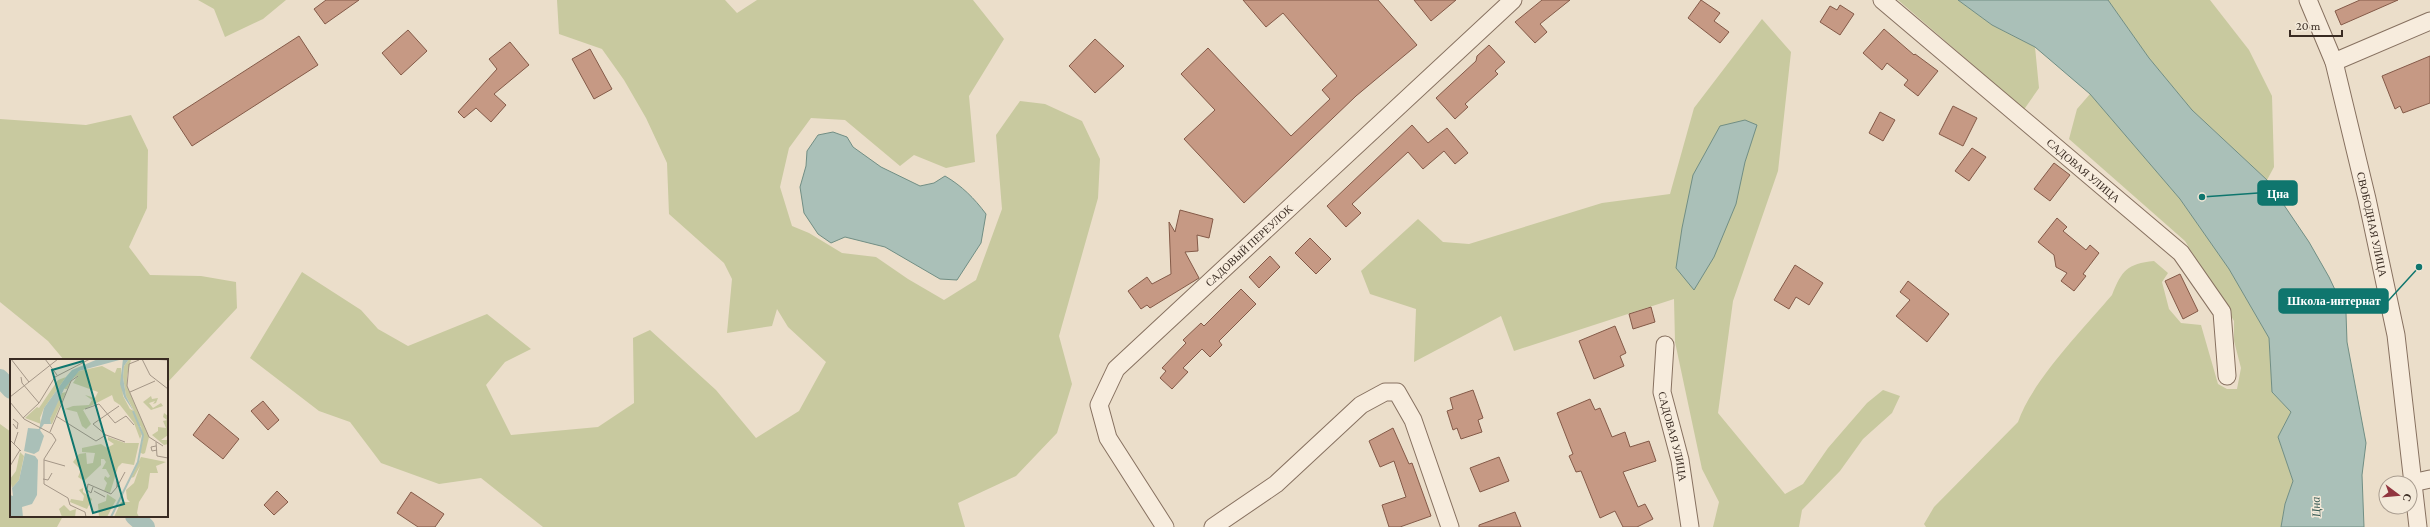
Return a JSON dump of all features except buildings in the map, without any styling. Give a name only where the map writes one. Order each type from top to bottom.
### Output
[{"type":"street","name":"САДОВЫЙ ПЕРЕУЛОК","points":[[1165,527],[1108,438],[1098,405],[1116,369],[1513,0]]},
{"type":"street","name":"САДОВАЯ УЛИЦА","points":[[1882,0],[2181,253],[2222,312],[2227,376]]},
{"type":"street","name":"СВОБОДНАЯ УЛИЦА","points":[[2308,0],[2334,62],[2367,199],[2396,335],[2411,475]]},
{"type":"street","points":[[2334,62],[2430,21]]},
{"type":"street","name":"САДОВАЯ УЛИЦА","points":[[1665,345],[1662,392],[1680,460],[1690,527]]},
{"type":"street","points":[[1213,527],[1276,484],[1361,405],[1386,392],[1397,392],[1413,420],[1450,527]]},
{"type":"street","points":[[2418,482],[2430,479]]},
{"type":"street","name":"СВОБОДНАЯ УЛИЦА","points":[[2416,515],[2418,527]]},
{"type":"green space","points":[[198,0],[286,0],[263,19],[225,37],[214,9]]},
{"type":"green space","points":[[557,0],[725,0],[737,13],[757,0],[973,0],[1004,39],[969,96],[975,162],[946,168],[914,155],[900,166],[845,120],[811,118],[789,148],[780,187],[792,226],[809,233],[842,253],[876,257],[908,279],[944,300],[976,280],[1002,209],[996,135],[1020,101],[1045,104],[1082,121],[1100,159],[1098,198],[1059,336],[1072,384],[1057,433],[1016,476],[958,503],[965,527],[543,527],[481,478],[439,484],[381,463],[350,422],[319,411],[250,358],[302,272],[361,310],[378,329],[408,346],[487,314],[531,349],[505,362],[486,385],[511,435],[598,427],[634,403],[633,338],[650,330],[716,390],[756,438],[799,411],[826,362],[788,327],[777,309],[772,326],[727,333],[732,279],[724,263],[669,214],[667,163],[646,118],[624,80],[602,49],[559,34]]},
{"type":"green space","points":[[1898,0],[1958,0],[1992,25],[2035,47],[2039,88],[2023,111],[1995,84]]},
{"type":"green space","points":[[2108,0],[2210,0],[2249,50],[2272,96],[2274,167],[2267,180],[2192,110],[2149,58]]},
{"type":"green space","points":[[1762,19],[1791,52],[1778,171],[1733,301],[1718,413],[1785,494],[1803,484],[1828,448],[1867,403],[1883,390],[1900,396],[1892,413],[1863,439],[1840,471],[1802,510],[1799,527],[1713,527],[1719,502],[1702,469],[1675,342],[1674,299],[1514,351],[1501,316],[1414,362],[1416,309],[1370,294],[1361,271],[1418,219],[1443,242],[1469,244],[1602,203],[1670,194],[1694,108]],"holes":[[[1756,125],[1745,162],[1693,175]]]},
{"type":"green space","points":[[2090,94],[2180,199],[2229,269],[2269,338],[2272,392],[2291,412],[2278,437],[2293,481],[2285,504],[2281,527],[1926,527],[1924,524],[1934,507],[2018,422],[2025,406],[2046,373],[2073,339],[2112,295],[2119,280],[2131,266],[2154,261],[2168,273],[2162,282],[2169,309],[2181,323],[2201,325],[2218,384],[2227,389],[2237,389],[2241,368],[2234,341],[2234,321],[2185,241],[2069,139],[2077,109]]},
{"type":"green space","points":[[131,115],[148,150],[147,208],[129,247],[150,275],[201,276],[236,282],[237,308],[168,382],[168,359],[63,359],[48,341],[0,302],[0,119],[86,125]]},
{"type":"green space","points":[[0,424],[10,431],[10,517],[62,517],[57,527],[0,527]]},
{"type":"water","points":[[1958,0],[2108,0],[2149,58],[2192,110],[2267,180],[2309,242],[2329,277],[2346,313],[2347,342],[2366,443],[2362,475],[2364,527],[2281,527],[2285,504],[2293,481],[2278,437],[2291,412],[2272,392],[2269,338],[2229,269],[2180,199],[2090,94],[2035,47],[1992,25]]},
{"type":"water","points":[[1745,120],[1757,125],[1745,162],[1736,204],[1714,257],[1694,290],[1676,268],[1682,228],[1693,175],[1720,126]]},
{"type":"water","points":[[833,132],[847,137],[853,147],[881,167],[920,186],[934,183],[945,176],[962,188],[977,203],[986,214],[981,243],[957,280],[940,279],[885,247],[845,237],[831,243],[818,234],[804,213],[800,187],[806,166],[807,151],[818,135]]},
{"type":"waterway","points":[[0,378],[10,389]]},
{"type":"waterway","points":[[135,517],[146,527]]},
{"type":"place","name":"Цна","points":[[2202,197]]},
{"type":"place","name":"Школа-интернат","points":[[2419,267]]}]
